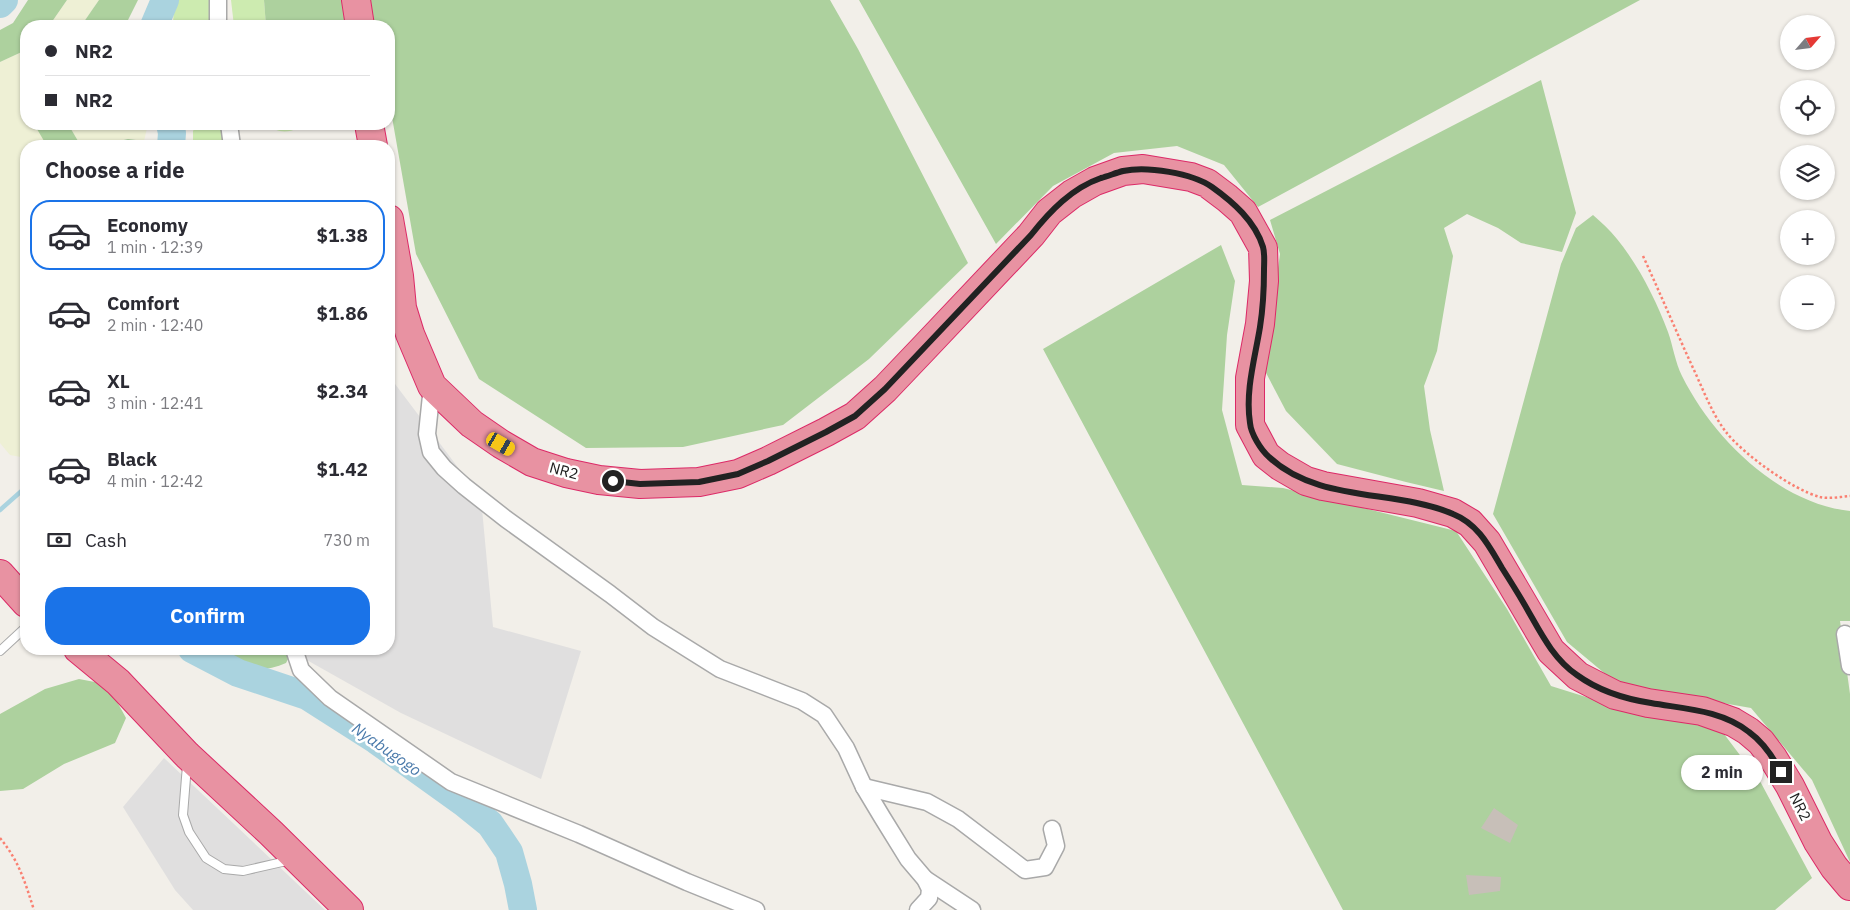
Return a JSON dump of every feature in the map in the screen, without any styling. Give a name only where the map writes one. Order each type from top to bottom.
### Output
[{"type":"highway","points":[[356,0],[359,20]]},
{"type":"highway","name":"NR2","points":[[395,253],[402,308],[410,334],[432,386],[472,424],[532,462],[566,473],[599,480],[640,484],[699,482],[738,474],[768,461],[855,416],[885,389],[925,347],[1031,235],[1049,212],[1072,194],[1095,181],[1123,171],[1143,169],[1191,177],[1207,183],[1243,212],[1263,248],[1264,281],[1260,324],[1250,378],[1250,425],[1266,455],[1280,466],[1306,481],[1323,486],[1418,503],[1453,514],[1470,523],[1487,542],[1551,651],[1578,676],[1615,695],[1648,703],[1702,710],[1733,722],[1761,742],[1790,786],[1818,842],[1850,886]]},
{"type":"highway","points":[[0,574],[20,596]]},
{"type":"highway","points":[[85,655],[118,682],[187,756],[271,833],[349,910]]},
{"type":"street","points":[[218,0],[218,20]]},
{"type":"street","points":[[432,386],[427,434],[429,443],[432,452],[457,480],[491,508],[653,627],[720,669],[781,692],[824,715],[846,748],[864,787],[908,859],[925,879],[930,889],[928,898],[918,910]]},
{"type":"street","points":[[1845,634],[1850,666]]},
{"type":"street","points":[[296,655],[301,670],[330,698],[451,782],[579,834],[756,910]]},
{"type":"street","points":[[864,787],[928,802],[958,819],[1025,870],[1044,867],[1056,846],[1052,830]]},
{"type":"street","points":[[925,879],[972,910]]},
{"type":"lane","points":[[0,651],[20,633]]},
{"type":"lane","points":[[187,756],[183,815],[189,832],[206,858],[224,869],[243,872],[297,859]]},
{"type":"path","points":[[1643,256],[1725,432],[1744,450],[1781,478],[1802,490],[1820,497],[1850,496]]},
{"type":"path","points":[[0,838],[12,853],[21,871],[34,910]]},
{"type":"shaded area","points":[[395,384],[481,498],[493,627],[581,651],[541,779],[401,713],[305,659],[303,655],[395,655]]},
{"type":"shaded area","points":[[164,758],[325,910],[193,910],[175,890],[123,807]]},
{"type":"green space","points":[[28,0],[67,0],[53,20],[20,20],[20,53],[0,62],[0,30],[13,23]]},
{"type":"green space","points":[[67,0],[99,0],[85,20],[53,20]]},
{"type":"green space","points":[[99,0],[138,0],[128,20],[85,20]]},
{"type":"green space","points":[[174,0],[213,0],[215,20],[173,20]]},
{"type":"green space","points":[[231,0],[264,0],[266,20],[233,20]]},
{"type":"green space","points":[[264,0],[343,0],[345,20],[266,20]]},
{"type":"green space","points":[[356,0],[830,0],[858,49],[968,263],[869,359],[783,425],[683,447],[586,448],[479,379],[416,254],[394,130],[395,20],[359,20]]},
{"type":"green space","points":[[859,0],[1640,0],[1258,207],[1224,165],[1177,146],[1114,153],[1053,186],[996,244]]},
{"type":"green space","points":[[20,53],[20,130],[38,130],[44,140],[20,140],[20,457],[10,455],[0,443],[0,62]]},
{"type":"green space","points":[[1541,80],[1576,213],[1562,252],[1521,243],[1498,228],[1467,214],[1444,228],[1453,256],[1437,351],[1424,386],[1430,430],[1444,491],[1337,464],[1286,411],[1264,369],[1280,254],[1270,220]]},
{"type":"green space","points":[[38,130],[72,130],[77,140],[43,140]]},
{"type":"green space","points":[[72,130],[147,130],[144,140],[77,140]]},
{"type":"green space","points":[[228,130],[229,140],[193,140],[193,131]]},
{"type":"green space","points":[[1593,215],[1625,249],[1640,272],[1670,337],[1682,376],[1711,422],[1730,444],[1773,481],[1798,495],[1823,505],[1850,511],[1850,621],[1840,621],[1850,694],[1850,862],[1812,780],[1751,708],[1694,698],[1648,703],[1609,677],[1567,642],[1493,514],[1561,264],[1576,228]]},
{"type":"green space","points":[[1221,245],[1235,281],[1227,335],[1222,410],[1242,485],[1283,488],[1456,531],[1507,609],[1551,686],[1618,707],[1721,730],[1761,783],[1812,878],[1775,910],[1343,910],[1043,349]]},
{"type":"green space","points":[[221,655],[290,655],[286,663],[267,669],[254,669],[235,665]]},
{"type":"green space","points":[[79,679],[100,683],[114,696],[126,718],[115,743],[64,764],[23,789],[0,791],[0,714],[45,689]]},
{"type":"building","points":[[1494,808],[1518,825],[1510,843],[1481,828]]},
{"type":"building","points":[[1466,875],[1501,877],[1500,891],[1469,895]]},
{"type":"waterway","name":"Nyabugogo","points":[[0,4],[4,0]]},
{"type":"waterway","name":"Nyabugogo","points":[[157,20],[165,0]]},
{"type":"waterway","name":"Nyabugogo","points":[[171,130],[171,140]]},
{"type":"waterway","points":[[0,510],[20,492]]},
{"type":"waterway","name":"Nyabugogo","points":[[204,655],[238,673],[307,696],[376,740],[464,803],[490,824],[509,852],[523,910]]},
{"type":"route","points":[[613,481],[640,484],[699,482],[738,474],[826,432],[855,416],[885,389],[1031,235],[1049,212],[1072,194],[1095,181],[1123,171],[1143,169],[1191,177],[1207,183],[1243,212],[1263,248],[1264,281],[1260,324],[1250,378],[1250,425],[1266,455],[1280,466],[1306,481],[1323,486],[1418,503],[1453,514],[1470,523],[1487,542],[1551,651],[1578,676],[1615,695],[1648,703],[1702,710],[1733,722],[1761,742],[1781,772]]}]
